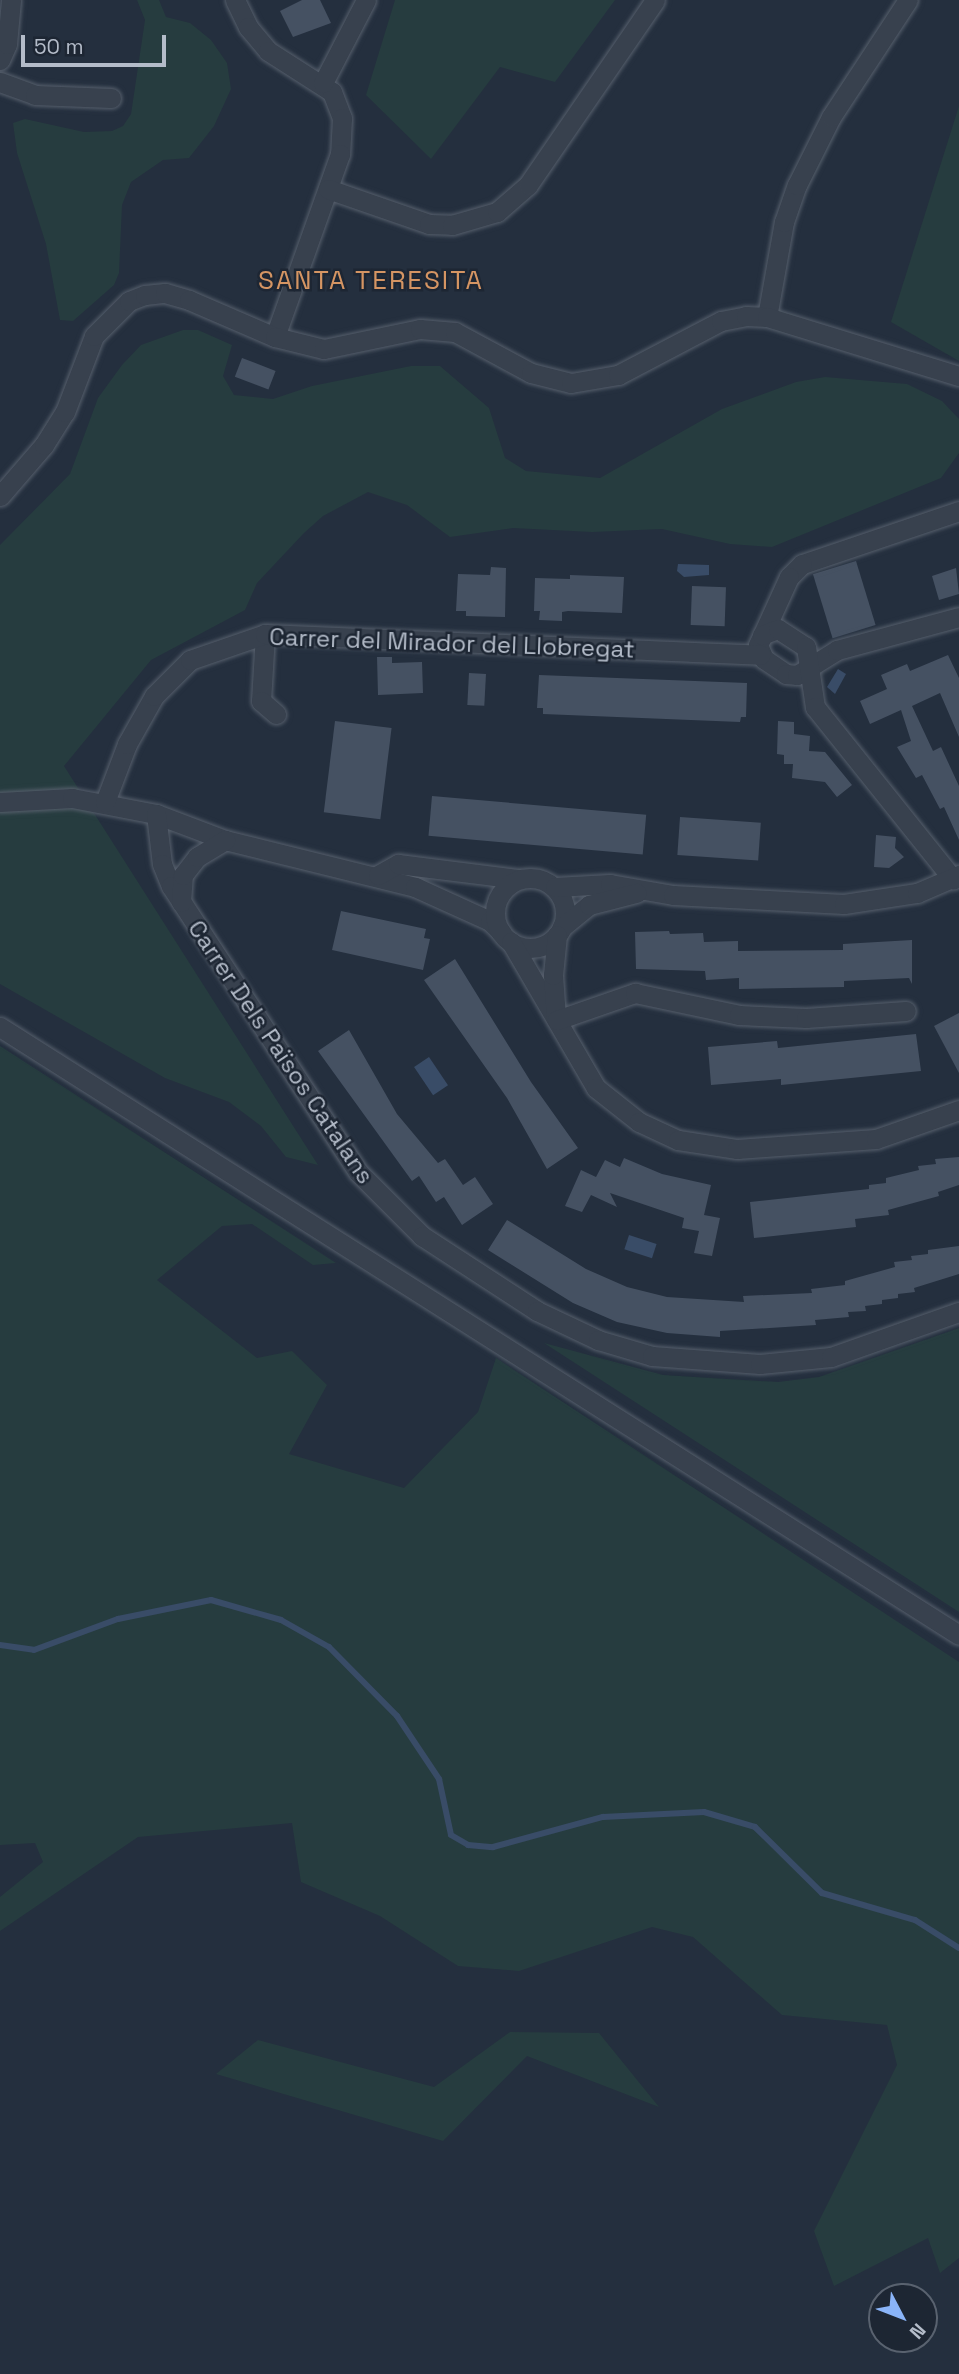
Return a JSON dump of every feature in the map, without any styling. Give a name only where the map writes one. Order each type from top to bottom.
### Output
[{"type":"street","points":[[0,60],[7,44],[11,0]]},
{"type":"street","points":[[235,0],[248,27],[268,51],[323,83],[339,104],[344,135],[328,189],[275,337]]},
{"type":"street","points":[[323,83],[366,0]]},
{"type":"street","points":[[328,189],[429,224],[452,225],[497,212],[528,185],[655,0]]},
{"type":"street","points":[[767,317],[784,222],[797,185],[831,117],[908,0]]},
{"type":"street","points":[[0,82],[35,94],[111,98]]},
{"type":"street","points":[[0,496],[44,445],[65,412],[94,336],[129,301],[165,293],[275,337],[324,349],[439,329],[471,338],[550,380],[592,382],[618,376],[721,321],[767,317],[959,376]]},
{"type":"street","points":[[959,511],[802,564],[789,577],[758,645],[761,656],[786,674],[797,675],[837,650],[959,617]]},
{"type":"street","points":[[782,594],[788,634]]},
{"type":"street","points":[[378,875],[398,864],[519,879],[532,878],[555,887],[610,884],[644,892],[844,904],[917,893],[956,877],[815,707],[807,667],[809,652],[788,634],[772,629],[762,635]]},
{"type":"street","points":[[265,634],[261,701],[276,714]]},
{"type":"street","name":"Carrer del Mirador del Llobregat","points":[[105,802],[127,744],[154,696],[190,660],[265,634],[761,656]]},
{"type":"street","points":[[0,802],[72,798],[105,802],[156,814],[225,840],[378,875],[477,915],[506,937],[535,948],[589,905],[644,892]]},
{"type":"street","name":"Carrer Dels Països Catalans","points":[[156,814],[162,863],[181,902],[375,1193],[422,1236],[558,1322],[652,1356],[787,1364],[831,1357],[959,1312]]},
{"type":"street","name":"Carrer Dels Països Catalans","points":[[181,902],[183,875],[197,856],[225,840]]},
{"type":"street","points":[[519,879],[497,901],[506,937],[582,1069],[614,1104],[658,1132],[703,1146],[780,1147],[876,1139],[959,1110]]},
{"type":"street","points":[[555,887],[565,906],[553,975],[556,1020]]},
{"type":"street","points":[[556,1020],[635,993],[739,1015],[806,1018],[906,1011]]},
{"type":"street","points":[[0,1027],[959,1635]]},
{"type":"green space","points":[[137,0],[159,0],[166,17],[190,23],[211,40],[227,63],[231,89],[214,126],[189,158],[163,160],[131,182],[122,205],[119,273],[114,285],[73,321],[60,320],[46,244],[17,153],[13,123],[25,119],[84,132],[112,131],[123,126],[131,114],[145,20]]},
{"type":"green space","points":[[395,0],[615,0],[555,82],[500,67],[431,159],[366,95]]},
{"type":"green space","points":[[959,106],[959,361],[891,322]]},
{"type":"green space","points":[[183,330],[198,330],[232,345],[223,376],[234,395],[273,399],[312,386],[411,366],[440,366],[489,408],[505,458],[526,471],[600,478],[722,409],[796,382],[825,377],[907,384],[942,401],[959,419],[959,453],[941,478],[772,547],[730,544],[662,529],[592,532],[513,528],[450,537],[407,505],[368,492],[323,516],[304,533],[257,583],[245,610],[151,660],[64,766],[318,1165],[286,1157],[261,1126],[229,1102],[165,1078],[0,984],[0,545],[70,474],[98,398],[122,365],[141,345]]},
{"type":"green space","points":[[0,1046],[336,1263],[313,1265],[252,1224],[222,1226],[157,1280],[257,1358],[292,1351],[327,1385],[289,1454],[404,1488],[478,1412],[496,1358],[959,1662],[959,2258],[940,2273],[928,2238],[834,2286],[814,2231],[897,2065],[887,2025],[782,2015],[693,1937],[652,1927],[519,1971],[458,1966],[380,1916],[301,1882],[292,1823],[138,1837],[0,1931],[0,1897],[43,1862],[35,1843],[0,1845]]},
{"type":"green space","points":[[959,1328],[959,1612],[544,1343],[663,1375],[778,1382],[819,1377]]},
{"type":"green space","points":[[510,2032],[599,2033],[659,2107],[527,2056],[443,2141],[216,2074],[258,2040],[434,2087]]},
{"type":"water","points":[[678,564],[709,565],[709,575],[684,577],[677,571]]},
{"type":"water","points":[[838,669],[846,674],[835,694],[827,687]]},
{"type":"water","points":[[429,1057],[448,1085],[433,1095],[414,1067]]},
{"type":"water","points":[[629,1235],[657,1244],[652,1258],[624,1249]]},
{"type":"building","points":[[302,0],[320,0],[331,23],[293,37],[280,11]]},
{"type":"building","points":[[242,358],[276,371],[268,390],[235,377]]},
{"type":"building","points":[[856,561],[876,625],[833,638],[813,574]]},
{"type":"building","points":[[491,567],[506,568],[505,617],[466,616],[466,611],[456,611],[458,574],[490,575]]},
{"type":"building","points":[[956,568],[959,594],[939,600],[932,576]]},
{"type":"building","points":[[570,575],[624,577],[622,613],[568,611],[562,612],[562,621],[539,620],[540,611],[534,611],[535,578],[570,579]]},
{"type":"building","points":[[692,586],[726,587],[725,626],[691,625]]},
{"type":"building","points":[[948,655],[959,678],[959,737],[940,693],[912,706],[933,751],[941,747],[959,786],[959,840],[944,807],[940,809],[922,775],[916,778],[897,747],[911,741],[901,710],[870,724],[860,701],[887,689],[881,675],[907,664],[910,671]]},
{"type":"building","points":[[377,657],[392,657],[392,663],[422,662],[423,693],[378,695]]},
{"type":"building","points":[[469,673],[486,674],[484,706],[467,705]]},
{"type":"building","points":[[539,675],[747,683],[746,717],[741,717],[740,722],[543,714],[543,708],[537,708]]},
{"type":"building","points":[[335,721],[392,728],[380,819],[324,812]]},
{"type":"building","points":[[778,721],[794,722],[794,734],[810,736],[809,751],[825,752],[852,785],[837,797],[825,782],[792,778],[793,764],[784,764],[784,755],[777,754]]},
{"type":"building","points":[[432,796],[646,815],[643,855],[429,836]]},
{"type":"building","points":[[680,817],[761,823],[758,861],[677,855]]},
{"type":"building","points":[[876,835],[896,837],[895,848],[904,857],[889,868],[874,867]]},
{"type":"building","points":[[341,911],[426,929],[424,938],[430,939],[423,970],[332,950]]},
{"type":"building","points":[[669,931],[670,934],[703,933],[704,942],[738,941],[738,951],[843,950],[843,944],[912,940],[912,984],[909,978],[844,981],[844,987],[739,989],[739,978],[706,980],[705,971],[636,969],[635,932]]},
{"type":"building","points":[[455,959],[531,1082],[578,1148],[547,1169],[507,1098],[424,980]]},
{"type":"building","points":[[959,1013],[959,1073],[934,1026]]},
{"type":"building","points":[[349,1030],[397,1114],[438,1163],[445,1159],[463,1185],[475,1177],[493,1204],[462,1225],[444,1197],[436,1202],[419,1176],[412,1181],[318,1051]]},
{"type":"building","points":[[916,1034],[921,1071],[781,1085],[781,1079],[711,1085],[708,1047],[777,1041],[778,1048]]},
{"type":"building","points":[[959,1157],[959,1185],[938,1192],[939,1196],[888,1210],[889,1215],[855,1219],[856,1227],[754,1238],[750,1202],[869,1189],[869,1185],[886,1183],[886,1178],[919,1170],[918,1166],[936,1164],[935,1159]]},
{"type":"building","points":[[624,1158],[662,1174],[711,1185],[704,1215],[720,1218],[712,1256],[694,1253],[699,1231],[682,1228],[684,1218],[610,1193],[617,1207],[591,1195],[582,1212],[565,1206],[581,1170],[596,1177],[605,1160],[620,1167]]},
{"type":"building","points":[[507,1220],[586,1269],[627,1287],[667,1297],[744,1302],[743,1296],[812,1293],[811,1289],[845,1285],[845,1281],[895,1267],[894,1262],[912,1260],[911,1256],[928,1254],[928,1250],[959,1246],[959,1274],[914,1288],[915,1292],[898,1294],[898,1298],[882,1300],[882,1304],[865,1306],[866,1311],[848,1312],[849,1317],[815,1320],[816,1325],[720,1331],[720,1337],[667,1333],[617,1322],[573,1303],[488,1250]]},
{"type":"waterway","points":[[0,1645],[34,1650],[118,1619],[211,1600],[281,1620],[329,1647],[397,1716],[439,1779],[451,1835],[468,1845],[493,1847],[603,1817],[704,1812],[755,1827],[822,1893],[915,1920],[959,1948]]},
{"type":"district","name":"SANTA TERESITA","points":[[371,281]]}]
